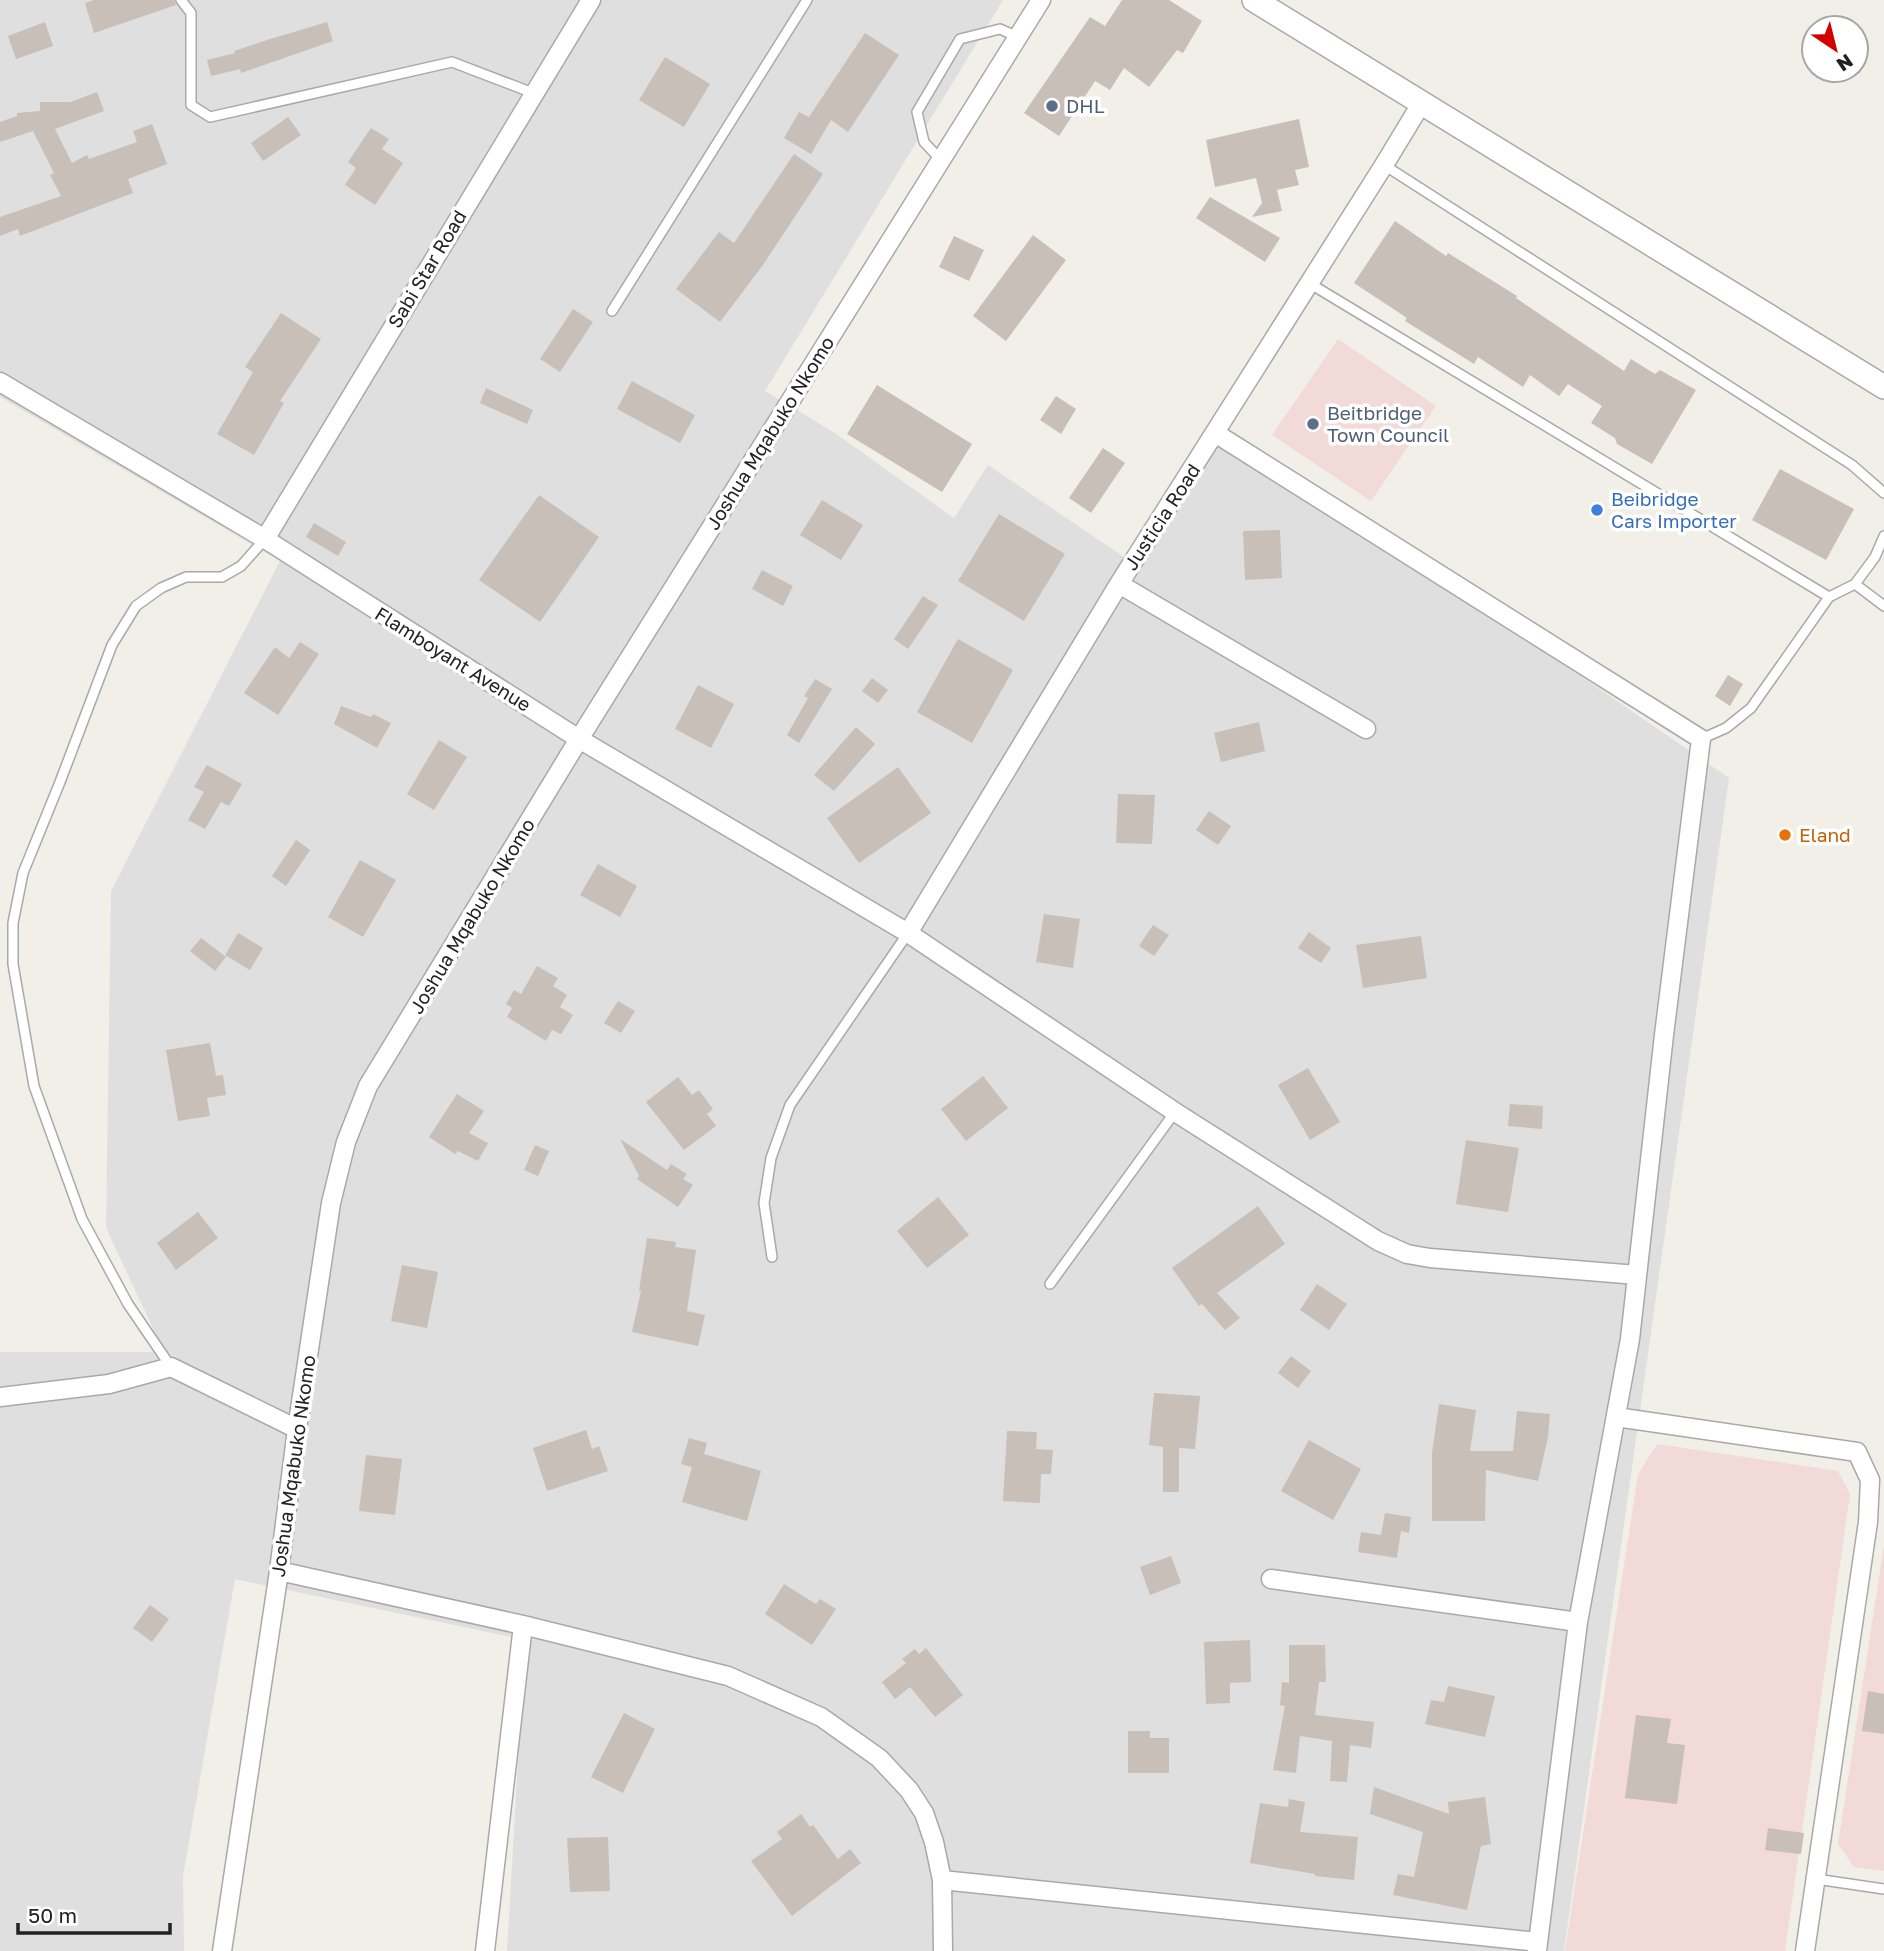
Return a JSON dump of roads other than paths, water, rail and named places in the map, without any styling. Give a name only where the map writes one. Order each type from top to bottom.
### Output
[{"type":"street","name":"Sabi Star Road","points":[[265,539],[591,0]]},
{"type":"street","name":"Joshua Mqabuko Nkomo","points":[[222,1951],[331,1203],[346,1142],[368,1086],[579,739],[1041,0]]},
{"type":"street","points":[[1254,0],[1884,387]]},
{"type":"street","name":"Justicia Road","points":[[908,933],[1118,584],[1421,104]]},
{"type":"street","name":"Flamboyant Avenue","points":[[0,382],[265,539],[579,739],[908,933],[1175,1112],[1378,1241],[1407,1254],[1430,1258],[1637,1275]]},
{"type":"street","points":[[942,1880],[1537,1947],[1578,1622],[1630,1339],[1701,739],[1215,433]]},
{"type":"street","points":[[1118,584],[1366,729]]},
{"type":"street","points":[[0,1397],[110,1384],[171,1367],[297,1429]]},
{"type":"street","points":[[1616,1417],[1857,1452],[1871,1480],[1868,1522],[1805,1951]]},
{"type":"street","points":[[279,1571],[523,1625],[728,1676],[821,1717],[879,1758],[909,1790],[924,1813],[934,1842],[942,1880],[943,1951]]},
{"type":"street","points":[[1271,1579],[1578,1622]]},
{"type":"street","points":[[485,1951],[523,1625]]},
{"type":"lane","points":[[181,0],[191,13],[191,104],[210,117],[452,62],[533,93]]},
{"type":"lane","points":[[612,311],[807,0]]},
{"type":"lane","points":[[941,160],[924,142],[917,112],[960,39],[1000,29],[1018,37]]},
{"type":"lane","points":[[1384,165],[1853,465],[1884,493]]},
{"type":"lane","points":[[1309,283],[1829,597]]},
{"type":"lane","points":[[1701,739],[1726,728],[1751,708],[1829,597],[1855,584],[1875,556],[1884,537]]},
{"type":"lane","points":[[171,1367],[128,1304],[82,1219],[34,1086],[13,964],[13,923],[23,873],[112,645],[136,606],[161,588],[186,577],[222,577],[241,566],[265,539]]},
{"type":"lane","points":[[1855,584],[1884,606]]},
{"type":"lane","points":[[772,1257],[764,1203],[771,1158],[789,1105],[908,933]]},
{"type":"lane","points":[[1050,1284],[1175,1112]]},
{"type":"lane","points":[[1816,1879],[1884,1889]]},
{"type":"place","name":"DHL","points":[[1052,106]]},
{"type":"place","name":"Beitbridge Town Council","points":[[1313,424]]},
{"type":"place","name":"Beibridge Cars Importer","points":[[1597,510]]},
{"type":"place","name":"Eland","points":[[1785,835]]}]
